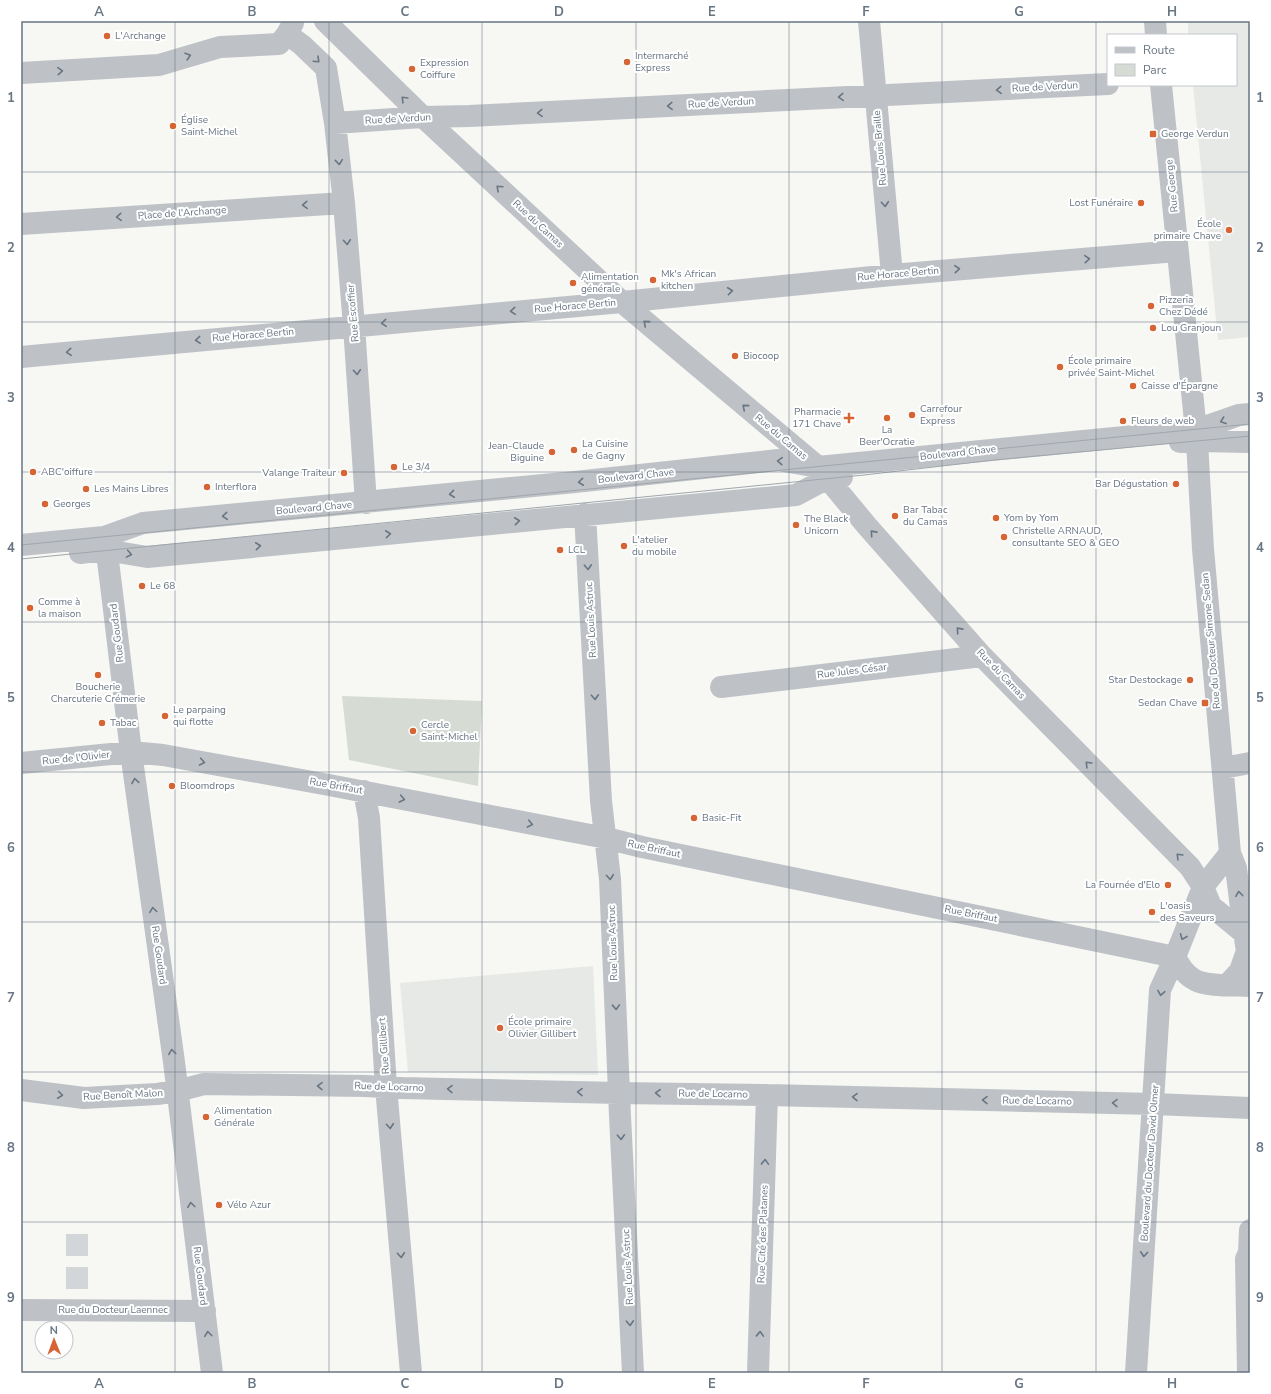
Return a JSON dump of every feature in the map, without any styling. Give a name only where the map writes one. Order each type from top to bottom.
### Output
[{"type":"street","name":"Rue du Camas","points":[[325,21],[422,117],[622,302],[823,473],[867,526],[982,656],[1190,867],[1203,887],[1211,906],[1247,935]]},
{"type":"street","name":"Rue Louis Braille","points":[[869,21],[892,274]]},
{"type":"street","points":[[1155,21],[1156,34]]},
{"type":"street","points":[[21,74],[159,65],[220,47],[279,44],[291,28],[302,45],[326,68],[335,123]]},
{"type":"street","name":"Rue de Verdun","points":[[335,123],[422,117],[469,116],[1107,84]]},
{"type":"street","name":"Rue George","points":[[1161,86],[1197,435]]},
{"type":"street","name":"Rue Escoffier","points":[[335,123],[344,203],[366,503]]},
{"type":"street","name":"Place de l'Archange","points":[[21,224],[344,203]]},
{"type":"street","name":"Rue Horace Bertin","points":[[21,357],[622,302],[892,274],[1177,251]]},
{"type":"street","name":"Boulevard Chave","points":[[1197,435],[1239,415],[1250,414]]},
{"type":"street","name":"Boulevard Chave","points":[[21,559],[105,544],[143,523],[568,483],[778,460],[823,473],[1197,435],[1250,442]]},
{"type":"street","name":"Rue du Docteur Simone Sedan","points":[[1197,435],[1203,549],[1230,853],[1236,868],[1247,935],[1248,951],[1240,971],[1227,985]]},
{"type":"street","name":"Boulevard Chave","points":[[21,545],[105,544],[147,557],[796,495],[823,473]]},
{"type":"street","name":"Rue Louis Astruc","points":[[585,514],[601,801],[610,878],[633,1373]]},
{"type":"street","name":"Rue Goudard","points":[[105,544],[131,752],[177,1091],[212,1373]]},
{"type":"street","name":"Rue Jules César","points":[[721,687],[982,656]]},
{"type":"street","name":"Rue Briffaut","points":[[131,752],[163,755],[606,838],[650,849],[1175,956]]},
{"type":"street","name":"Rue de l'Olivier","points":[[21,763],[131,752]]},
{"type":"street","points":[[1223,768],[1250,763]]},
{"type":"street","name":"Rue Gillibert","points":[[364,792],[369,818],[386,1087],[411,1373]]},
{"type":"street","points":[[1203,887],[1230,853]]},
{"type":"street","name":"Boulevard du Docteur David Olmer","points":[[1136,1373],[1160,990],[1203,887]]},
{"type":"street","points":[[1175,956],[1182,970],[1195,980],[1210,984],[1250,986]]},
{"type":"street","name":"Rue de Locarno","points":[[177,1091],[204,1084],[619,1093],[767,1094],[1154,1104],[1250,1108]]},
{"type":"street","name":"Rue Benoît Malon","points":[[21,1090],[84,1098],[157,1094],[177,1091]]},
{"type":"street","name":"Rue Cité des Platanes","points":[[758,1373],[767,1094]]},
{"type":"street","points":[[1248,1373],[1246,1259],[1249,1252],[1250,1230]]},
{"type":"street","name":"Rue du Docteur Laennec","points":[[21,1310],[77,1302],[205,1311]]},
{"type":"shaded area","name":"École primaire Chave","points":[[1188,21],[1250,21],[1250,337],[1218,340],[1193,86],[1237,86],[1237,34],[1188,34]]},
{"type":"shaded area","name":"École primaire Olivier Gillibert","points":[[593,966],[598,1075],[408,1072],[400,983]]},
{"type":"green space","name":"Cercle Saint-Michel","points":[[342,696],[482,701],[478,786],[349,760]]},
{"type":"tunnel","points":[[77,1234],[77,1294]]},
{"type":"tram line","points":[[21,545],[1250,424]]},
{"type":"tram line","points":[[21,559],[864,475],[994,460],[1250,436]]},
{"type":"place","name":"L'Archange","points":[[107,36]]},
{"type":"place","name":"Intermarché Express","points":[[627,62]]},
{"type":"place","name":"Expression Coiffure","points":[[412,69]]},
{"type":"place","name":"Église Saint-Michel","points":[[173,126]]},
{"type":"place","name":"George Verdun","points":[[1153,134]]},
{"type":"place","name":"Lost Funéraire","points":[[1141,203]]},
{"type":"place","name":"École primaire Chave","points":[[1229,230]]},
{"type":"place","name":"Mk's African kitchen","points":[[653,280]]},
{"type":"place","name":"Alimentation générale","points":[[573,283]]},
{"type":"place","name":"Pizzeria Chez Dédé","points":[[1151,306]]},
{"type":"place","name":"Lou Granjoun","points":[[1153,328]]},
{"type":"place","name":"Biocoop","points":[[735,356]]},
{"type":"place","name":"École primaire privée Saint-Michel","points":[[1060,367]]},
{"type":"place","name":"Caisse d'Épargne","points":[[1133,386]]},
{"type":"place","name":"Carrefour Express","points":[[912,415]]},
{"type":"place","name":"Pharmacie 171 Chave","points":[[849,418]]},
{"type":"place","name":"La Beer'Ocratie","points":[[887,418]]},
{"type":"place","name":"Fleurs de web","points":[[1123,421]]},
{"type":"place","name":"La Cuisine de Gagny","points":[[574,450]]},
{"type":"place","name":"Jean-Claude Biguine","points":[[552,452]]},
{"type":"place","name":"Le 3/4","points":[[394,467]]},
{"type":"place","name":"ABC'oiffure","points":[[33,472]]},
{"type":"place","name":"Valange Traiteur","points":[[344,473]]},
{"type":"place","name":"Bar Dégustation","points":[[1176,484]]},
{"type":"place","name":"Interflora","points":[[207,487]]},
{"type":"place","name":"Les Mains Libres","points":[[86,489]]},
{"type":"place","name":"Georges","points":[[45,504]]},
{"type":"place","name":"Bar Tabac du Camas","points":[[895,516]]},
{"type":"place","name":"Yom by Yom","points":[[996,518]]},
{"type":"place","name":"The Black Unicorn","points":[[796,525]]},
{"type":"place","name":"Christelle ARNAUD, consultante SEO & GEO","points":[[1004,537]]},
{"type":"place","name":"L'atelier du mobile","points":[[624,546]]},
{"type":"place","name":"LCL","points":[[560,550]]},
{"type":"place","name":"Le 68","points":[[142,586]]},
{"type":"place","name":"Comme à la maison","points":[[30,608]]},
{"type":"place","name":"Boucherie Charcuterie Crémerie","points":[[98,675]]},
{"type":"place","name":"Star Destockage","points":[[1190,680]]},
{"type":"place","name":"Sedan Chave","points":[[1205,703]]},
{"type":"place","name":"Le parpaing qui flotte","points":[[165,716]]},
{"type":"place","name":"Tabac","points":[[102,723]]},
{"type":"place","name":"Cercle Saint-Michel","points":[[413,731]]},
{"type":"place","name":"Bloomdrops","points":[[172,786]]},
{"type":"place","name":"Basic-Fit","points":[[694,818]]},
{"type":"place","name":"La Fournée d'Elo","points":[[1168,885]]},
{"type":"place","name":"L'oasis des Saveurs","points":[[1152,912]]},
{"type":"place","name":"École primaire Olivier Gillibert","points":[[500,1028]]},
{"type":"place","name":"Alimentation Générale","points":[[206,1117]]},
{"type":"place","name":"Vélo Azur","points":[[219,1205]]}]
